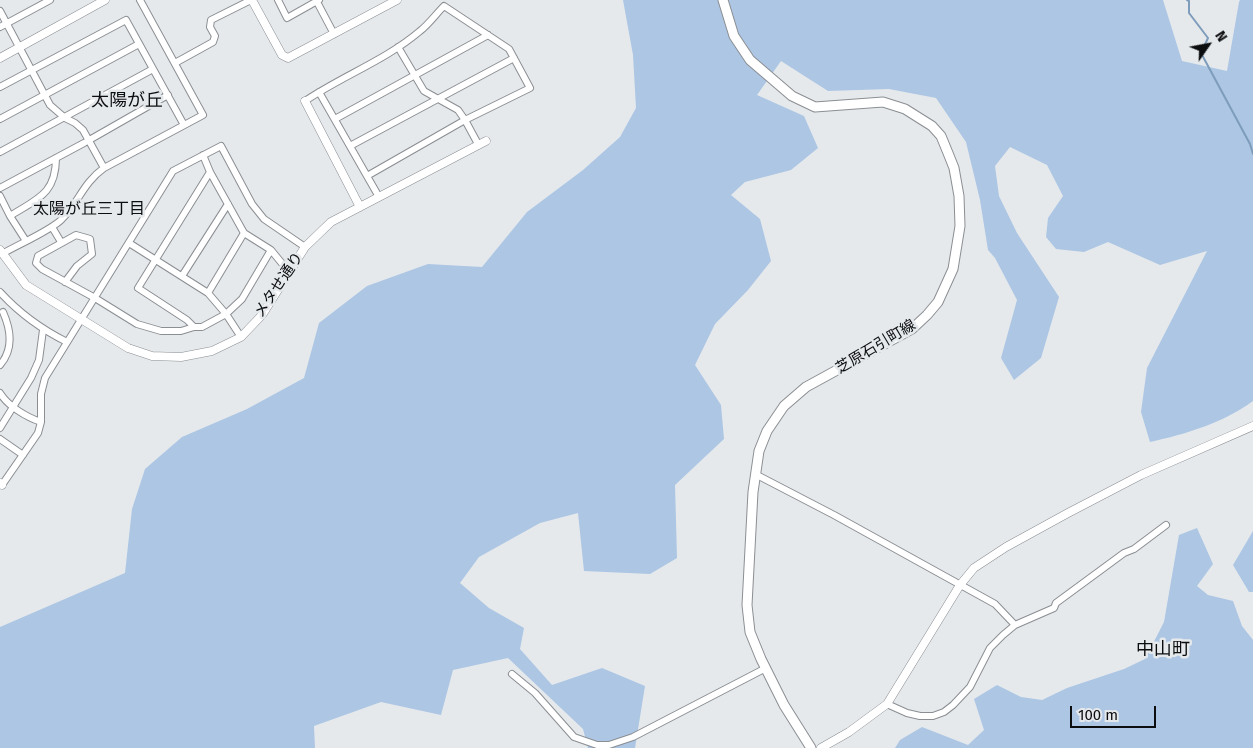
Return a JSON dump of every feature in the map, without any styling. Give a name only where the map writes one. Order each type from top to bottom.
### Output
[{"type":"main road","name":"芝原石引町線","points":[[723,0],[734,36],[750,60],[792,96],[816,107],[883,102],[905,109],[932,126],[941,136],[954,168],[959,196],[960,226],[954,269],[938,302],[912,329],[806,387],[784,406],[767,431],[759,451],[755,474],[748,605],[750,632],[784,705],[811,748]]},
{"type":"street","points":[[0,27],[50,0]]},
{"type":"street","points":[[0,58],[105,0]]},
{"type":"street","points":[[1,253],[52,227],[61,220],[84,187],[104,168],[203,115],[140,0]]},
{"type":"street","points":[[175,63],[213,42],[215,36],[210,26],[211,20],[252,0],[282,55],[288,58],[397,0]]},
{"type":"street","points":[[278,0],[287,18],[317,0],[334,34]]},
{"type":"street","points":[[360,207],[305,101],[398,47],[421,31],[444,6],[509,49],[530,88],[465,120],[367,176]]},
{"type":"street","points":[[0,11],[50,104],[64,117],[83,130],[104,168]]},
{"type":"street","points":[[0,87],[126,20],[184,125]]},
{"type":"street","points":[[335,119],[488,35]]},
{"type":"street","points":[[0,119],[139,44]]},
{"type":"street","points":[[398,47],[424,91],[458,110],[482,143]]},
{"type":"street","points":[[350,146],[514,58]]},
{"type":"street","points":[[0,152],[153,69]]},
{"type":"street","points":[[319,92],[379,197]]},
{"type":"street","points":[[0,188],[168,95]]},
{"type":"street","name":"メタせ通り","points":[[1,253],[26,286],[128,348],[152,356],[181,358],[212,351],[241,337],[262,315],[305,247],[331,222],[482,143]]},
{"type":"street","points":[[1,484],[38,433],[41,422],[41,394],[45,378],[173,171],[221,146],[252,204],[264,219],[305,247]]},
{"type":"street","points":[[203,155],[210,172],[244,233],[271,250],[289,272]]},
{"type":"street","points":[[10,216],[41,197],[48,189],[54,177],[56,158]]},
{"type":"street","points":[[194,327],[187,320],[138,288],[210,172]]},
{"type":"street","points":[[0,196],[10,216],[26,240]]},
{"type":"street","points":[[182,276],[228,204]]},
{"type":"street","points":[[52,227],[62,242]]},
{"type":"street","points":[[208,292],[244,233]]},
{"type":"street","points":[[66,282],[77,266],[92,254],[90,240],[76,235],[38,256],[36,263],[42,269],[137,324],[161,331],[181,331],[202,327],[226,314],[242,299],[271,250]]},
{"type":"street","points":[[129,243],[208,292],[226,314],[241,337]]},
{"type":"street","points":[[0,292],[12,306],[43,330],[67,342]]},
{"type":"street","points":[[0,365],[8,352],[10,338],[9,325],[2,313],[12,306]]},
{"type":"street","points":[[0,428],[32,378],[39,360],[43,330]]},
{"type":"street","points":[[0,393],[6,402],[34,420],[41,422]]},
{"type":"street","points":[[821,748],[850,732],[887,704],[960,584],[974,568],[1006,547],[1141,475],[1253,426]]},
{"type":"street","points":[[0,439],[23,455]]},
{"type":"street","points":[[755,474],[995,604],[1015,625]]},
{"type":"street","points":[[887,704],[907,713],[920,716],[933,716],[944,712],[970,687],[990,648],[1015,625],[1054,608],[1056,603],[1166,525]]},
{"type":"street","points":[[512,674],[535,693],[574,738],[597,745],[609,745],[633,737],[766,668]]},
{"type":"shaded area","points":[[623,0],[1163,0],[1182,61],[1227,71],[1239,2],[1240,0],[1253,0],[1253,401],[1217,422],[1150,442],[1141,412],[1147,368],[1207,251],[1160,265],[1108,242],[1084,252],[1056,249],[1046,237],[1048,218],[1063,196],[1047,165],[1010,147],[995,166],[999,196],[1017,233],[1059,297],[1041,358],[1014,380],[1001,358],[1017,300],[995,258],[988,250],[980,200],[966,142],[936,98],[889,89],[828,91],[781,61],[757,95],[804,116],[818,148],[791,170],[745,182],[731,195],[760,219],[771,261],[748,290],[715,324],[695,365],[721,405],[724,439],[675,485],[677,558],[650,574],[584,571],[578,513],[540,523],[479,557],[460,583],[489,608],[524,628],[520,649],[552,685],[602,668],[645,686],[635,748],[588,748],[583,729],[508,658],[453,670],[441,715],[381,702],[314,726],[315,748],[0,748],[0,627],[125,573],[132,509],[145,469],[182,437],[247,409],[304,378],[319,323],[367,286],[428,264],[482,267],[527,212],[583,170],[620,137],[636,108],[633,55]]},
{"type":"shaded area","points":[[1197,528],[1213,564],[1197,586],[1208,595],[1233,601],[1242,626],[1253,640],[1253,748],[895,748],[900,740],[922,727],[968,745],[984,730],[974,699],[997,685],[1021,697],[1042,700],[1067,688],[1124,669],[1145,659],[1164,622],[1179,535]]},
{"type":"shaded area","points":[[1253,531],[1253,592],[1249,592],[1233,565]]},
{"type":"waterway","points":[[1187,0],[1189,1],[1189,13],[1208,38],[1201,53],[1250,144],[1253,154]]},
{"type":"district","name":"太陽が丘","points":[[127,101]]},
{"type":"district","name":"太陽が丘三丁目","points":[[89,210]]},
{"type":"district","name":"中山町","points":[[1163,650]]}]
